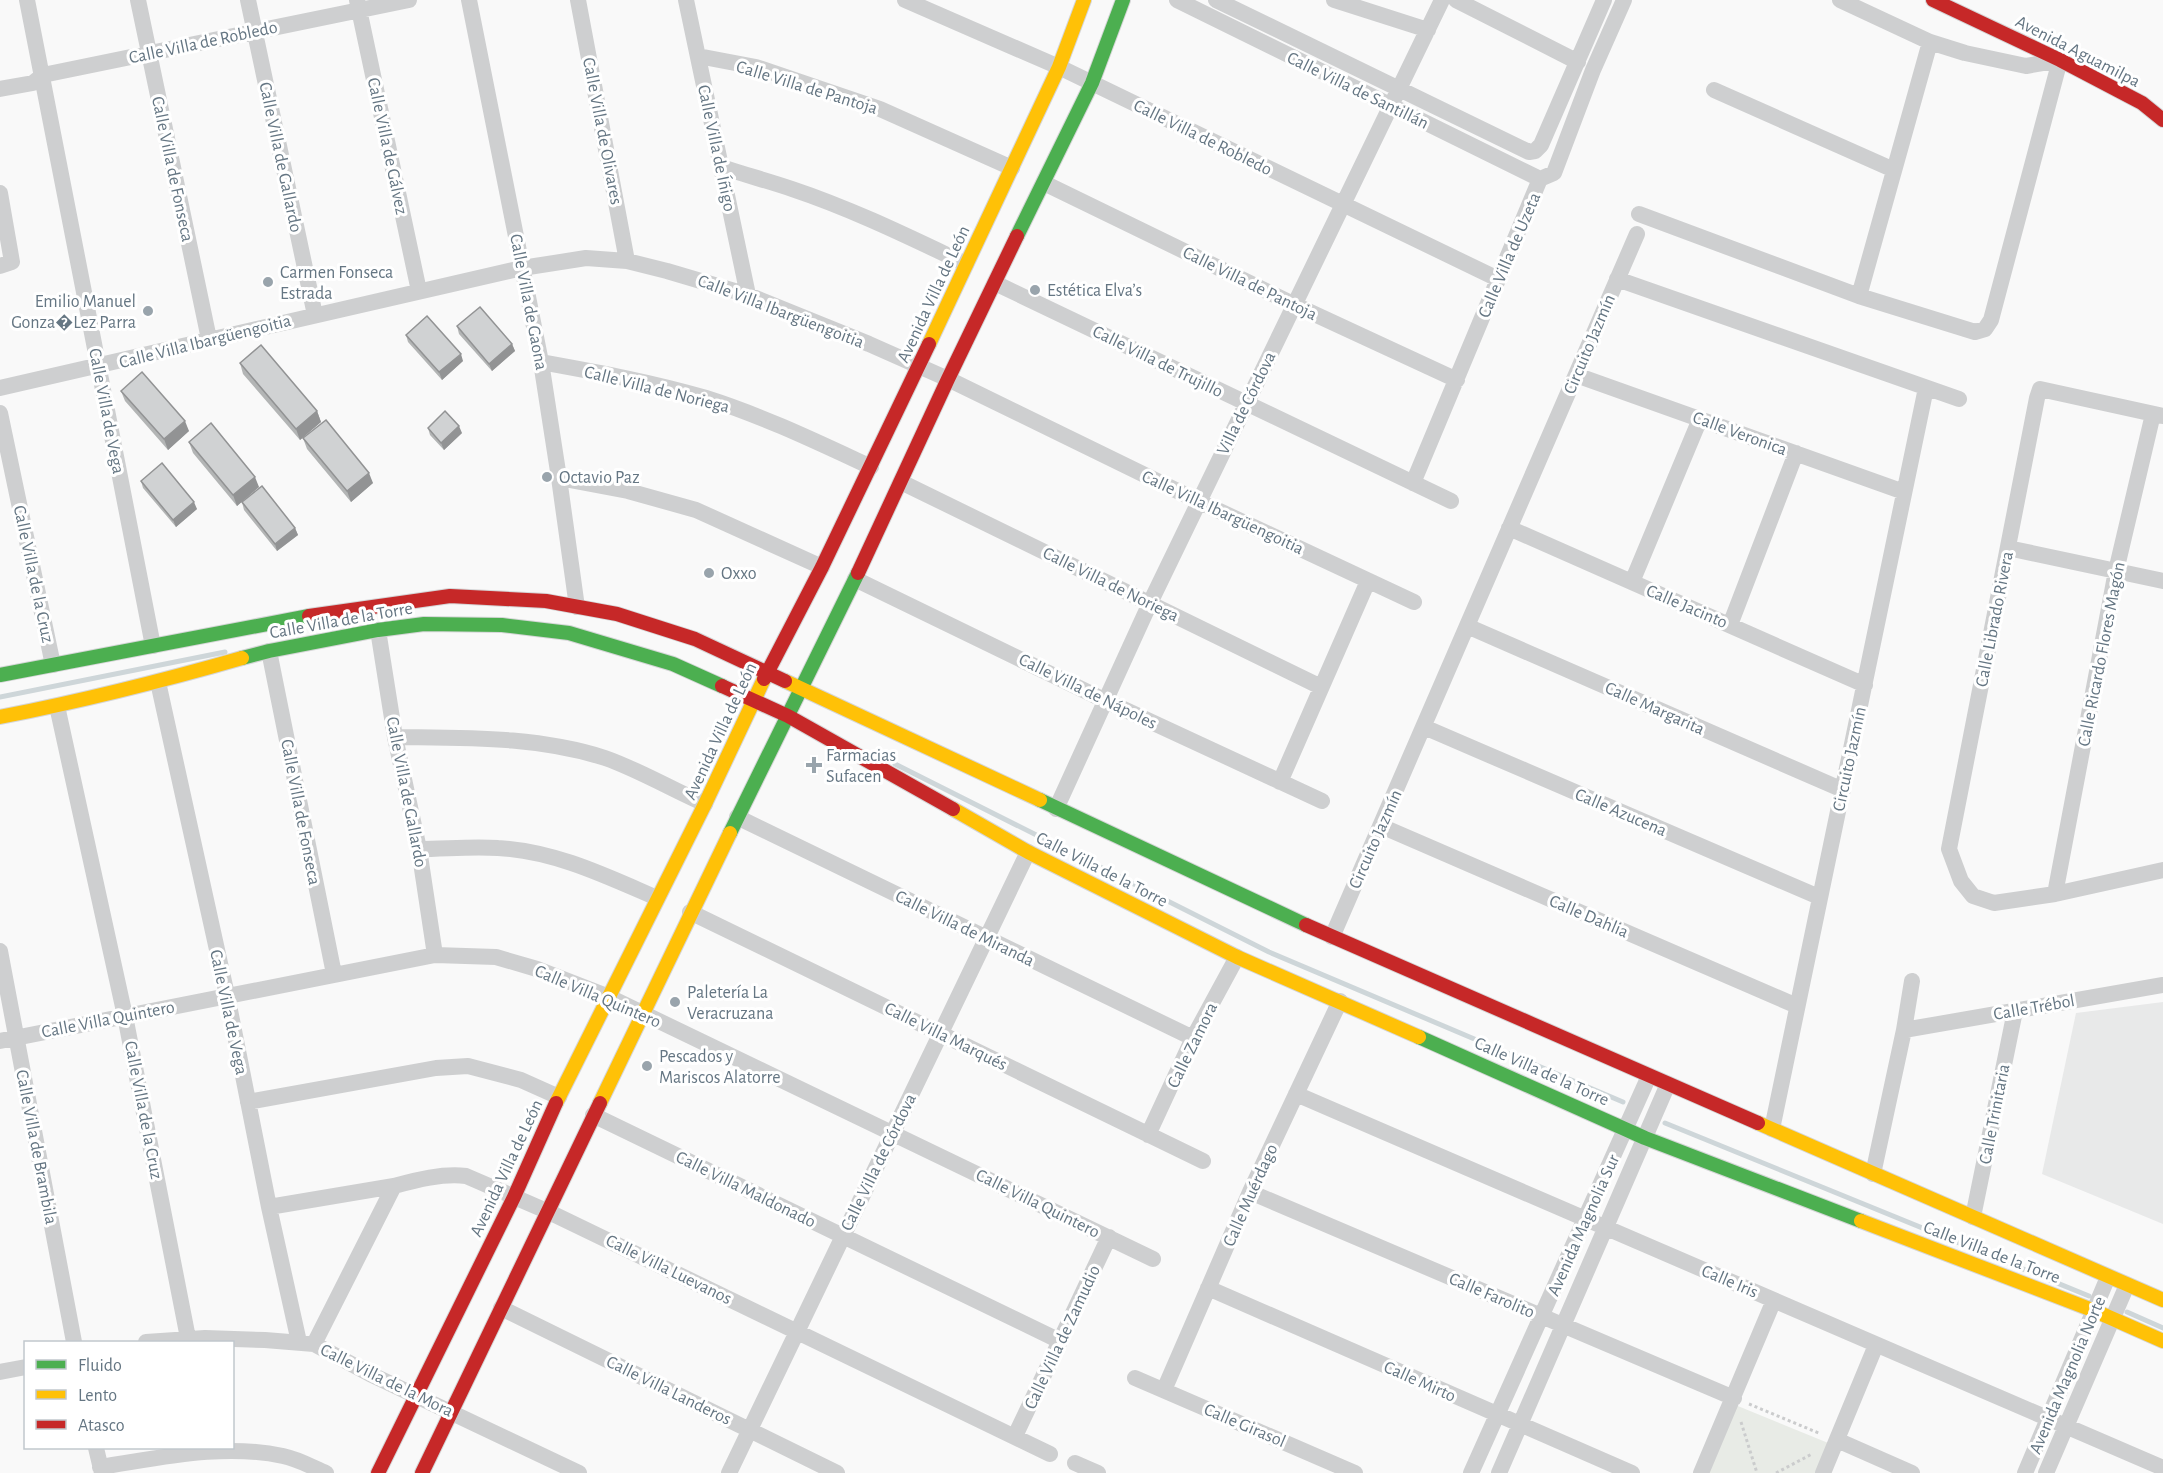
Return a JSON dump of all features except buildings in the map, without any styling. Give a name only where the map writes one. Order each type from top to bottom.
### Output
[{"type":"street","name":"Calle Villa de Vega","points":[[27,0],[44,75],[153,646]]},
{"type":"street","name":"Calle Villa de Fonseca","points":[[138,0],[209,339]]},
{"type":"street","name":"Calle Villa de Gallardo","points":[[248,0],[315,315]]},
{"type":"street","name":"Calle Villa de Robledo","points":[[0,89],[33,83],[44,75],[254,32],[358,5],[409,0]]},
{"type":"street","name":"Calle Villa de Gaona","points":[[469,0],[540,362],[577,607]]},
{"type":"street","name":"Calle Villa de Olivares","points":[[578,0],[627,261]]},
{"type":"street","name":"Calle Villa de Íñigo","points":[[686,0],[748,295]]},
{"type":"street","name":"Calle Villa de Robledo","points":[[905,0],[1059,67],[1498,279]]},
{"type":"street","name":"Avenida Villa de León","points":[[378,1473],[514,1197],[559,1097],[705,804],[767,672],[871,467],[1059,67],[1084,0]]},
{"type":"street","points":[[422,1473],[549,1212],[690,912],[855,579],[948,379],[1092,83],[1123,0]]},
{"type":"street","name":"Calle Villa de Santillán","points":[[1177,0],[1540,179]]},
{"type":"street","name":"Calle Villa de Santillán","points":[[1216,0],[1529,152],[1535,151],[1541,145],[1578,62]]},
{"type":"street","points":[[1334,0],[1428,30]]},
{"type":"street","name":"Villa de Córdova","points":[[1056,809],[1104,700],[1198,501],[1400,91],[1442,0]]},
{"type":"street","points":[[1456,0],[1578,62],[1604,0]]},
{"type":"street","name":"Calle Villa de Uzeta","points":[[1413,483],[1540,179],[1554,173],[1593,70],[1624,0]]},
{"type":"street","points":[[1639,214],[1859,296],[1975,332],[1985,329],[1991,320],[2060,60],[2026,66],[1965,53],[1930,42],[1840,0]]},
{"type":"street","name":"Avenida Aguamilpa","points":[[1933,0],[2060,60],[2142,103],[2163,120]]},
{"type":"street","name":"Calle Villa de Gálvez","points":[[358,5],[419,291]]},
{"type":"street","points":[[1859,296],[1930,42]]},
{"type":"street","name":"Calle Villa de Pantoja","points":[[698,56],[756,67],[880,109],[1012,168]]},
{"type":"street","points":[[1714,90],[1894,170]]},
{"type":"street","name":"Avenida Aguamilpa","points":[[2142,103],[2163,109]]},
{"type":"street","points":[[722,167],[836,205],[966,264]]},
{"type":"street","name":"Calle Villa de Pantoja","points":[[1044,183],[1295,305],[1457,380]]},
{"type":"street","points":[[0,193],[6,264]]},
{"type":"street","name":"Circuito Jazmín","points":[[1332,937],[1637,234]]},
{"type":"street","name":"Calle Villa Ibargüengoitia","points":[[0,388],[99,367],[209,339],[522,267],[586,258],[627,261],[748,295],[827,326],[948,379],[1198,501],[1414,602]]},
{"type":"street","name":"Circuito Jazmín","points":[[1617,279],[1959,399]]},
{"type":"street","name":"Calle Villa de Trujillo","points":[[995,283],[1451,501]]},
{"type":"street","name":"Calle Villa de Noriega","points":[[540,362],[621,377],[706,398],[798,433],[871,467]]},
{"type":"street","name":"Calle Veronica","points":[[1576,375],[1904,492]]},
{"type":"street","name":"Circuito Jazmín","points":[[1772,1130],[1926,388]]},
{"type":"street","name":"Calle Librado Rivera","points":[[2055,894],[1994,903],[1973,896],[1961,880],[1949,849],[2037,398],[2040,389],[2158,415]]},
{"type":"street","name":"Calle Villa de la Cruz","points":[[0,412],[53,665]]},
{"type":"street","name":"Calle Ricardo Flores Magón","points":[[2055,894],[2116,571],[2158,415]]},
{"type":"street","points":[[1632,582],[1700,419]]},
{"type":"street","points":[[1730,625],[1796,453]]},
{"type":"street","points":[[559,478],[627,491],[696,510],[822,567]]},
{"type":"street","name":"Calle Villa de Noriega","points":[[901,482],[1321,687]]},
{"type":"street","name":"Calle Jacinto","points":[[1509,528],[1865,684]]},
{"type":"street","points":[[2008,548],[2163,581]]},
{"type":"street","name":"Calle Villa de Nápoles","points":[[855,579],[1104,700],[1322,801]]},
{"type":"street","points":[[1280,782],[1368,581]]},
{"type":"street","name":"Calle Villa de la Torre","points":[[0,675],[323,613],[450,596],[546,601],[617,614],[695,639],[1332,937],[2163,1300]]},
{"type":"street","name":"Calle Villa de la Torre","points":[[0,717],[158,682],[269,651],[378,630],[424,624],[502,625],[568,633],[673,664],[788,716],[1028,852],[1237,957],[1645,1138],[2095,1311],[2163,1341]]},
{"type":"street","name":"Calle Margarita","points":[[1467,626],[1843,790]]},
{"type":"street","name":"Calle Villa de Gallardo","points":[[378,630],[395,737],[419,849],[435,955]]},
{"type":"street","name":"Calle Villa de Fonseca","points":[[269,651],[334,974]]},
{"type":"street","name":"Calle Villa de Vega","points":[[158,682],[227,995],[268,1207],[307,1343]]},
{"type":"street","name":"Calle Villa de la Cruz","points":[[57,706],[125,1016],[188,1338]]},
{"type":"street","name":"Calle Azucena","points":[[1424,728],[1819,897]]},
{"type":"street","points":[[395,737],[498,738],[571,749],[606,759],[705,804]]},
{"type":"street","name":"Calle Villa de Miranda","points":[[738,817],[1193,1038]]},
{"type":"street","name":"Calle Dahlia","points":[[1381,826],[1797,1006]]},
{"type":"street","points":[[419,849],[499,848],[544,855],[586,867],[657,898]]},
{"type":"street","name":"Calle Villa de Córdova","points":[[729,1473],[1028,852]]},
{"type":"street","points":[[2055,894],[2163,870]]},
{"type":"street","name":"Calle Villa Marqués","points":[[690,912],[1203,1161]]},
{"type":"street","name":"Calle Villa de Brambila","points":[[0,951],[8,1039],[74,1341]]},
{"type":"street","name":"Calle Villa Quintero","points":[[8,1039],[435,955],[468,954],[496,957],[537,969],[609,997],[1153,1259]]},
{"type":"street","name":"Calle Zamora","points":[[1148,1134],[1193,1038],[1237,957]]},
{"type":"street","points":[[1873,1174],[1904,1030],[1912,981]]},
{"type":"street","name":"Calle Trébol","points":[[1904,1030],[2163,985]]},
{"type":"street","name":"Calle Muérdago","points":[[1164,1390],[1250,1192],[1340,1001]]},
{"type":"street","name":"Calle Trinitaria","points":[[1973,1217],[2015,1011]]},
{"type":"street","points":[[248,1102],[436,1068],[468,1066],[521,1080],[559,1097]]},
{"type":"street","name":"Avenida Magnolia Sur","points":[[1471,1473],[1649,1076]]},
{"type":"street","name":"Avenida Magnolia Sur","points":[[1499,1473],[1668,1084]]},
{"type":"street","name":"Calle Iris","points":[[1296,1094],[2163,1468]]},
{"type":"street","name":"Calle Villa Maldonado","points":[[593,1115],[1060,1341]]},
{"type":"street","name":"Calle Villa Luevanos","points":[[268,1207],[412,1181],[456,1175],[466,1176],[549,1212],[1050,1454]]},
{"type":"street","points":[[307,1343],[394,1186]]},
{"type":"street","name":"Calle Farolito","points":[[1250,1192],[1734,1398]]},
{"type":"street","name":"Calle Villa de Zamudio","points":[[1015,1436],[1109,1237]]},
{"type":"street","name":"Avenida Magnolia Norte","points":[[2025,1473],[2108,1277]]},
{"type":"street","name":"Avenida Magnolia Norte","points":[[2046,1473],[2127,1285]]},
{"type":"street","name":"Calle Mirto","points":[[1208,1288],[1632,1473]]},
{"type":"street","points":[[1701,1473],[1774,1300]]},
{"type":"street","name":"Calle Villa Landeros","points":[[501,1308],[837,1473]]},
{"type":"street","name":"Calle Villa de la Mora","points":[[156,1341],[188,1338],[307,1343],[579,1473]]},
{"type":"street","points":[[1823,1473],[1876,1345]]},
{"type":"street","points":[[0,1372],[24,1367]]},
{"type":"street","name":"Calle Girasol","points":[[1135,1378],[1355,1473]]},
{"type":"street","points":[[1837,1440],[1912,1473]]},
{"type":"street","points":[[96,1449],[101,1470],[183,1455],[245,1451],[285,1456],[326,1473]]},
{"type":"street","points":[[1075,1463],[1098,1473]]},
{"type":"path","points":[[1734,1398],[1837,1440]]},
{"type":"path","points":[[1734,1398],[1757,1473]]},
{"type":"path","points":[[1776,1473],[1837,1440]]},
{"type":"shaded area","points":[[2163,1002],[2163,1224],[2042,1174],[2076,1013]]},
{"type":"shaded area","points":[[1728,1402],[1838,1447],[1827,1473],[1699,1473]]},
{"type":"waterway","points":[[0,697],[225,652]]},
{"type":"waterway","points":[[895,764],[1269,952],[1623,1102]]},
{"type":"waterway","points":[[1665,1123],[2089,1296]]},
{"type":"waterway","points":[[2127,1312],[2163,1328]]},
{"type":"traffic: fast","points":[[1017,236],[1092,83],[1123,0]]},
{"type":"traffic: fast","points":[[730,833],[858,573]]},
{"type":"traffic: fast","points":[[0,675],[309,616]]},
{"type":"traffic: fast","points":[[242,658],[378,630],[424,624],[502,625],[569,633],[673,664],[722,686]]},
{"type":"traffic: fast","points":[[1040,800],[1306,925]]},
{"type":"traffic: fast","points":[[1419,1037],[1645,1138],[1861,1221]]},
{"type":"traffic: slow","points":[[929,344],[1059,67],[1084,0]]},
{"type":"traffic: slow","points":[[0,717],[122,690],[242,658]]},
{"type":"traffic: slow","points":[[556,1103],[705,804],[764,679]]},
{"type":"traffic: slow","points":[[785,681],[1040,800]]},
{"type":"traffic: slow","points":[[953,809],[1028,852],[1237,957],[1419,1037]]},
{"type":"traffic: slow","points":[[600,1103],[730,833]]},
{"type":"traffic: slow","points":[[1758,1123],[2163,1300]]},
{"type":"traffic: slow","points":[[1861,1221],[2095,1311],[2163,1341]]},
{"type":"traffic: jam","points":[[1933,0],[2060,60],[2142,103],[2163,120]]},
{"type":"traffic: jam","points":[[858,573],[1017,236]]},
{"type":"traffic: jam","points":[[764,679],[822,567],[929,344]]},
{"type":"traffic: jam","points":[[309,616],[450,596],[546,601],[617,614],[695,639],[785,681]]},
{"type":"traffic: jam","points":[[722,686],[788,716],[953,809]]},
{"type":"traffic: jam","points":[[1306,925],[1758,1123]]},
{"type":"traffic: jam","points":[[378,1473],[514,1197],[556,1103]]},
{"type":"traffic: jam","points":[[422,1473],[600,1103]]},
{"type":"place","name":"Carmen Fonseca Estrada","points":[[268,282]]},
{"type":"place","name":"Estética Elva’s","points":[[1035,290]]},
{"type":"place","name":"Emilio Manuel Gonza�Lez Parra","points":[[148,311]]},
{"type":"place","name":"Octavio Paz","points":[[547,477]]},
{"type":"place","name":"Oxxo","points":[[709,573]]},
{"type":"place","name":"Farmacias Sufacen","points":[[814,765]]},
{"type":"place","name":"Paletería La Veracruzana","points":[[675,1002]]},
{"type":"place","name":"Pescados y Mariscos Alatorre","points":[[647,1066]]}]
